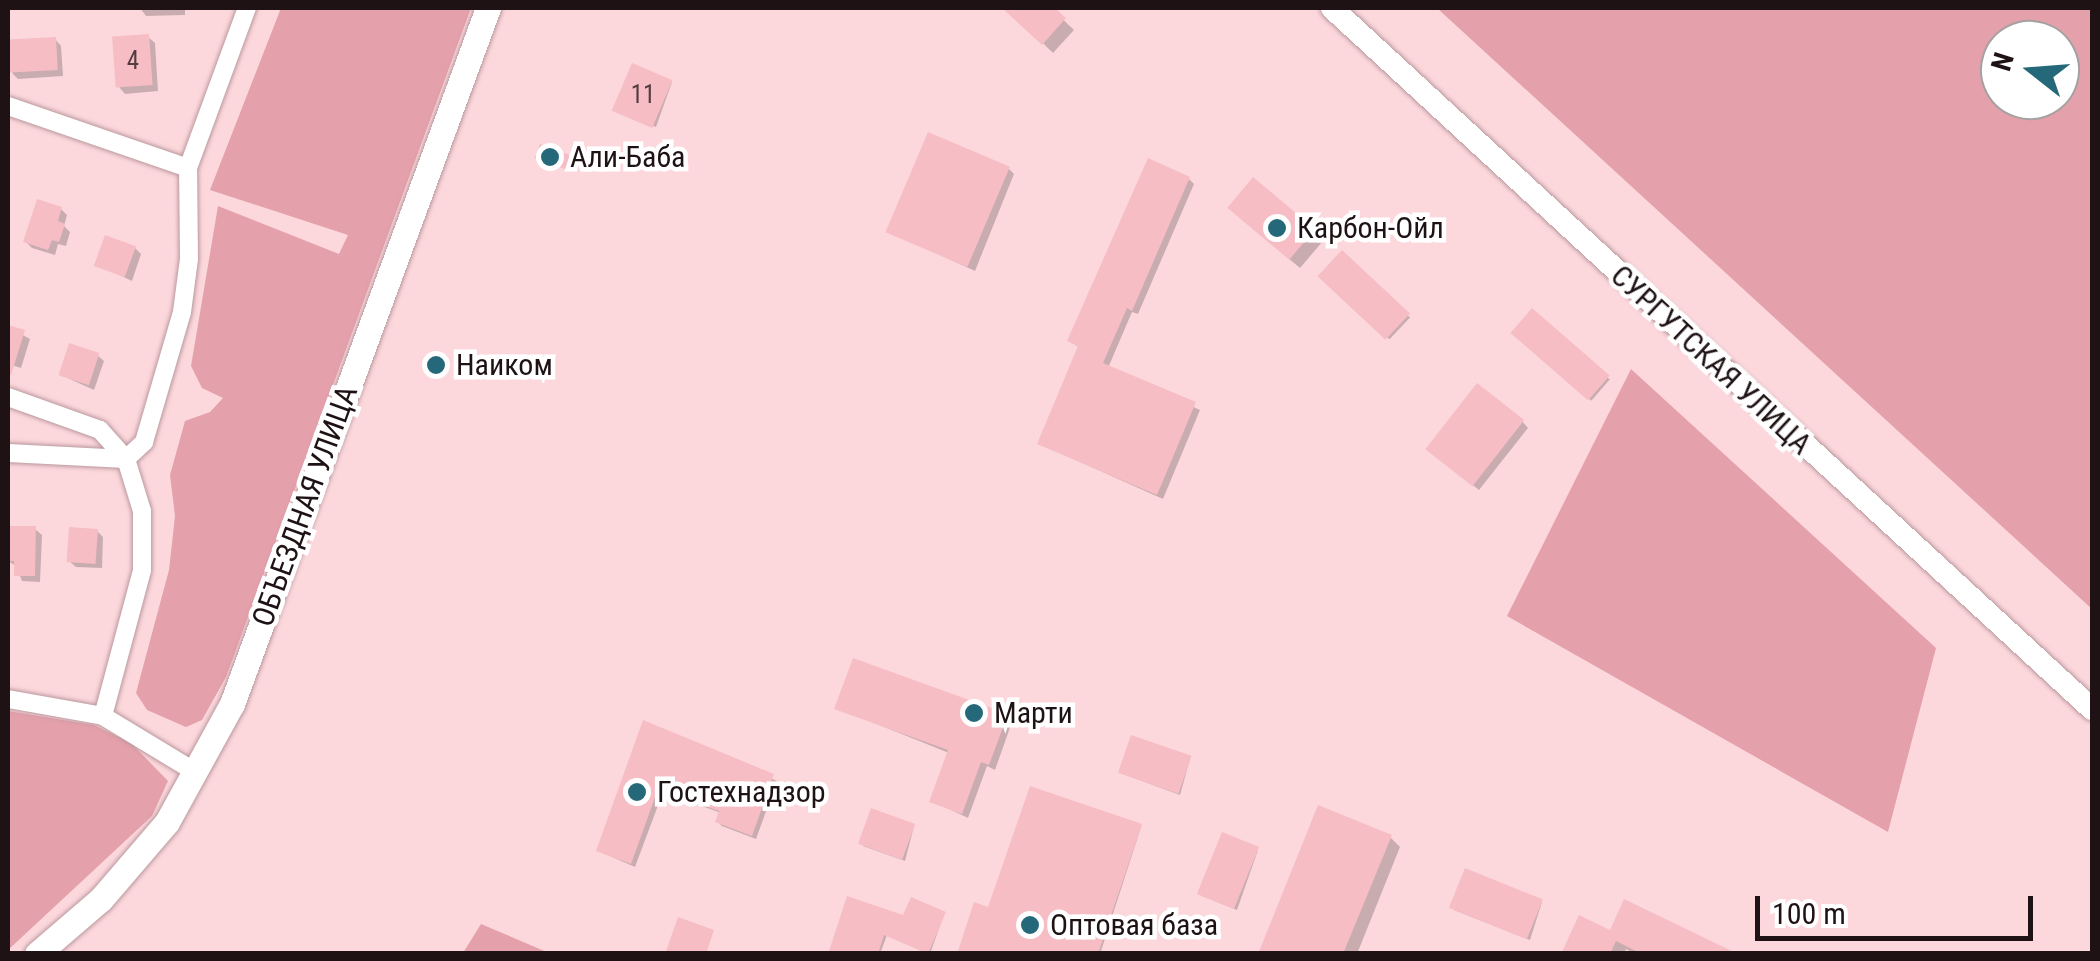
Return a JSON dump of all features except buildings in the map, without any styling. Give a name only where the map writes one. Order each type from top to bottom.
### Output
[{"type":"main road","name":"ОБЪЕЗДНАЯ УЛИЦА","points":[[36,954],[101,898],[167,822],[198,773],[232,704],[488,8]]},
{"type":"street","points":[[136,492],[144,442],[182,312],[188,259],[188,168],[247,8]]},
{"type":"street","name":"СУРГУТСКАЯ УЛИЦА","points":[[1332,8],[2092,709]]},
{"type":"street","points":[[8,106],[188,168]]},
{"type":"street","points":[[8,398],[100,430],[126,460],[142,512],[142,570],[103,716]]},
{"type":"street","points":[[8,453],[126,460],[144,442]]},
{"type":"street","points":[[8,698],[103,716],[198,773]]},
{"type":"shaded area","points":[[281,8],[471,8],[226,677],[202,720],[186,727],[147,710],[136,693],[169,570],[175,516],[170,475],[185,421],[210,412],[223,398],[202,388],[191,366],[218,206],[339,254],[348,235],[210,190]]},
{"type":"shaded area","points":[[1437,8],[2092,8],[2092,609]]},
{"type":"shaded area","points":[[1631,369],[1936,648],[1888,832],[1507,616]]},
{"type":"shaded area","points":[[8,711],[94,725],[131,743],[168,781],[152,816],[8,950]]},
{"type":"shaded area","points":[[481,924],[549,953],[463,953]]},
{"type":"place","name":"Али-Баба","points":[[550,157]]},
{"type":"place","name":"Карбон-Ойл","points":[[1277,228]]},
{"type":"place","name":"Наиком","points":[[436,365]]},
{"type":"place","name":"Марти","points":[[974,713]]},
{"type":"place","name":"Гостехнадзор","points":[[637,792]]},
{"type":"place","name":"Оптовая база","points":[[1030,925]]}]
